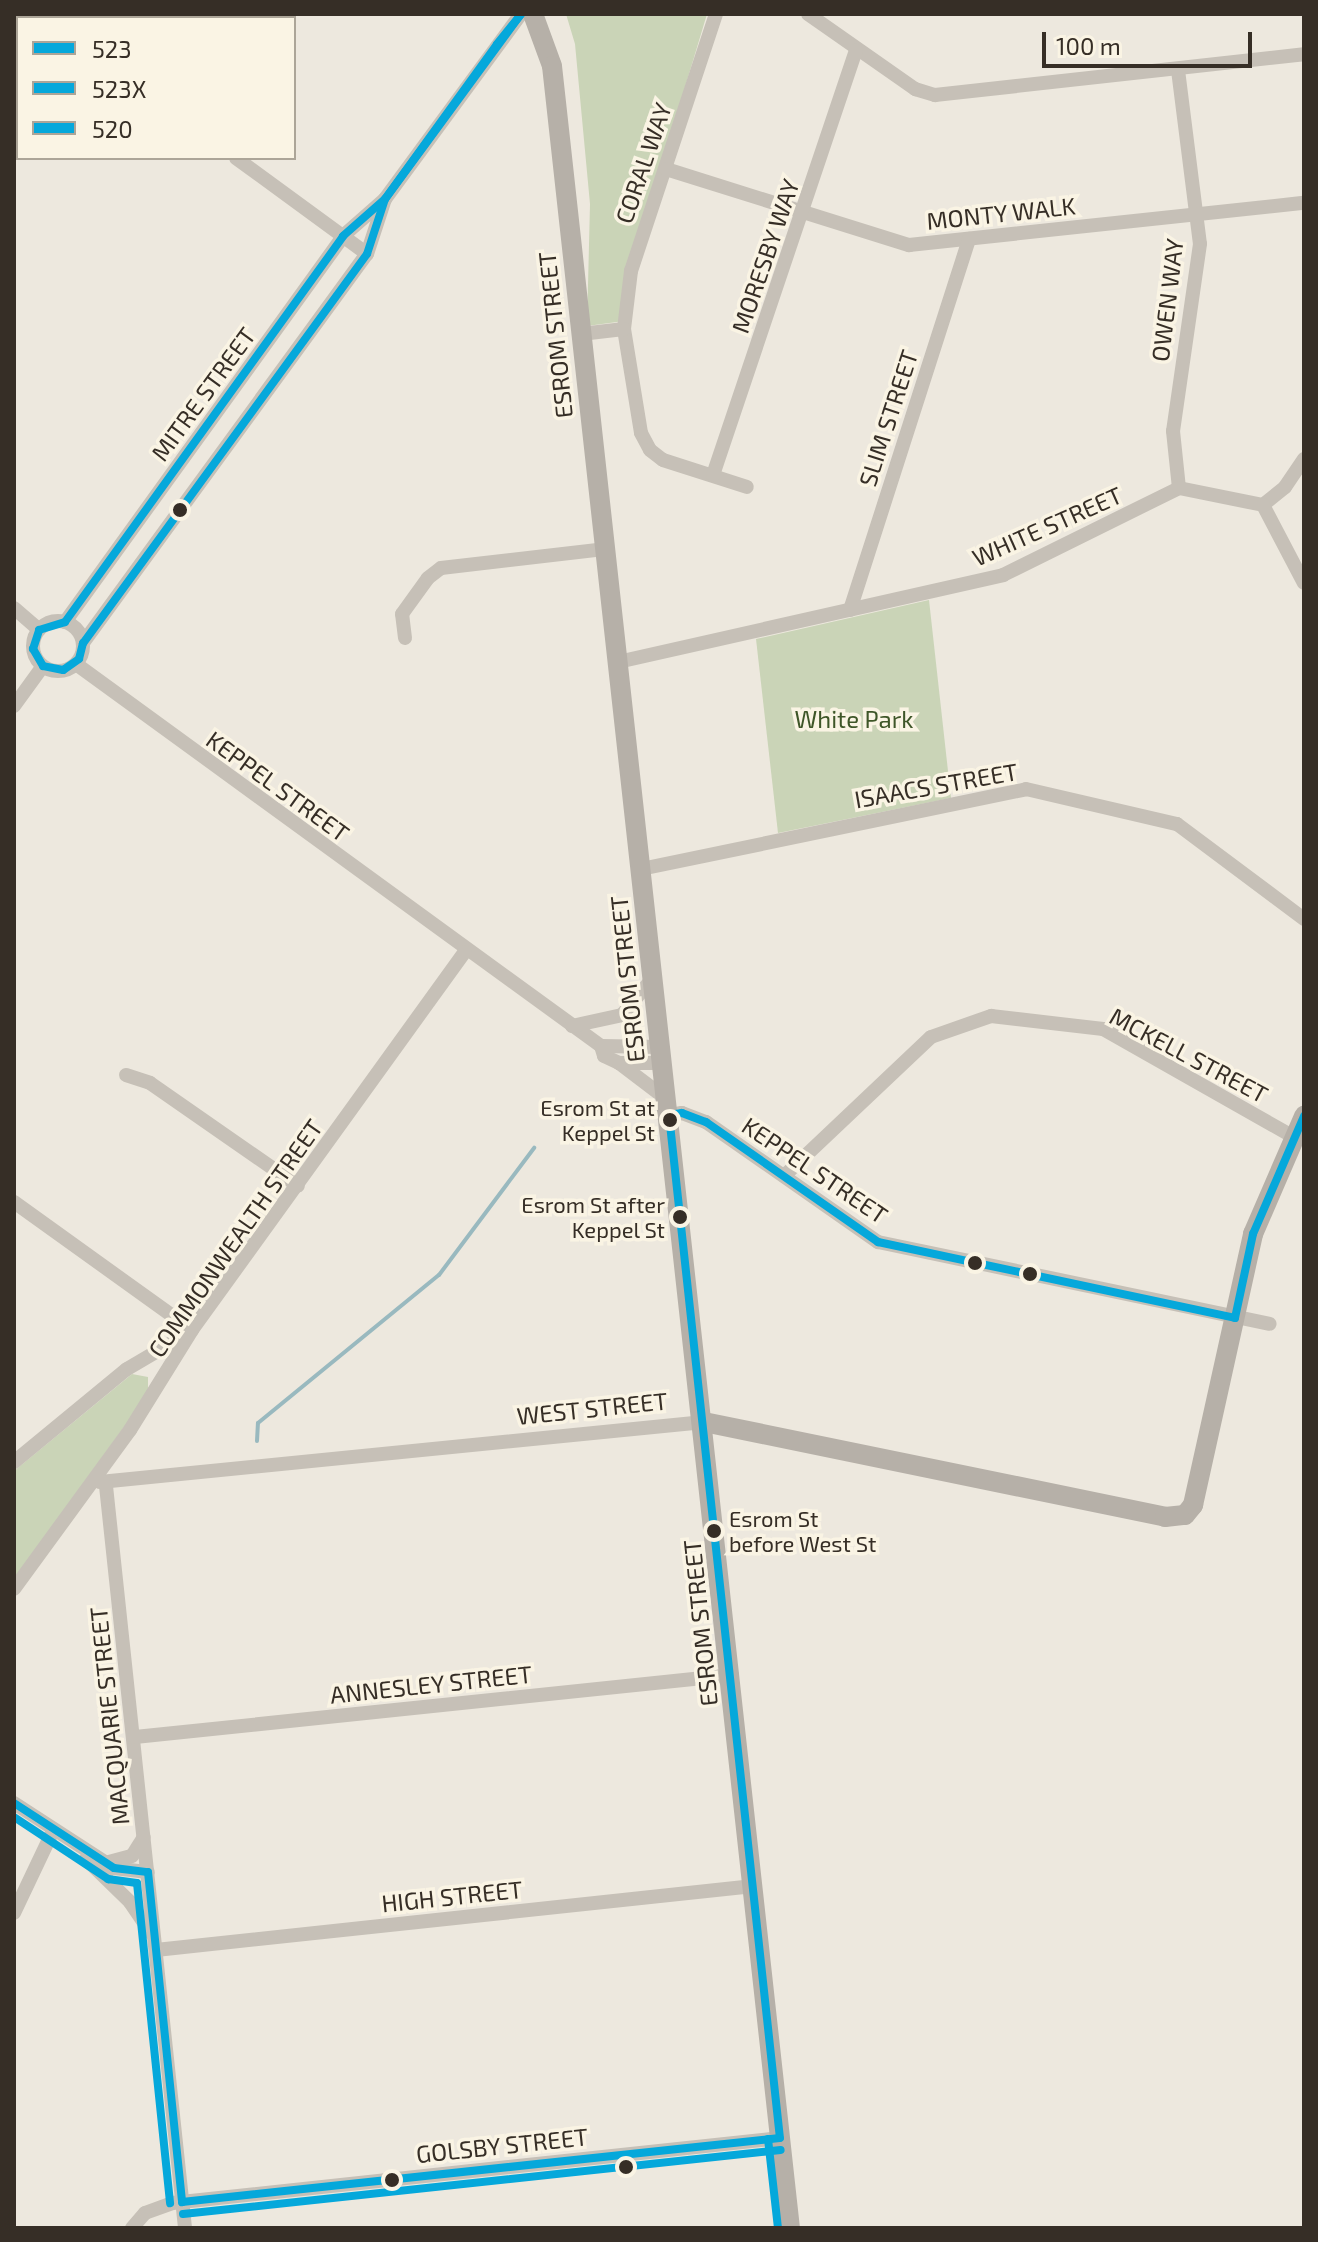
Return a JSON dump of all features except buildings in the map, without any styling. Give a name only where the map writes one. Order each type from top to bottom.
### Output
[{"type":"street","name":"MITRE STREET","points":[[65,622],[343,236],[385,199],[521,14]]},
{"type":"street","name":"ESROM STREET","points":[[533,14],[552,66],[732,1675],[790,2228]]},
{"type":"street","name":"CORAL WAY","points":[[716,14],[631,271],[624,329],[641,433],[650,450],[663,460],[747,487]]},
{"type":"street","points":[[808,14],[915,89],[935,95],[1304,54]]},
{"type":"street","name":"MORESBY WAY","points":[[713,475],[856,50]]},
{"type":"street","name":"OWEN WAY","points":[[1178,70],[1200,244],[1173,431],[1179,488]]},
{"type":"street","points":[[239,160],[367,254]]},
{"type":"street","name":"MONTY WALK","points":[[666,169],[909,245],[1304,203]]},
{"type":"street","name":"MITRE STREET","points":[[83,643],[367,254],[385,199]]},
{"type":"street","name":"SLIM STREET","points":[[850,610],[969,239]]},
{"type":"street","points":[[581,334],[624,329]]},
{"type":"street","points":[[1263,505],[1285,487],[1304,459]]},
{"type":"street","points":[[1179,488],[1263,505]]},
{"type":"street","name":"WHITE STREET","points":[[618,662],[1003,575],[1179,488]]},
{"type":"street","points":[[1263,505],[1304,583]]},
{"type":"street","points":[[405,638],[402,614],[428,578],[441,568],[604,549]]},
{"type":"street","points":[[14,608],[39,630]]},
{"type":"street","points":[[65,622],[77,630],[83,643],[76,664],[56,671],[43,666],[33,649],[39,630],[65,622]]},
{"type":"street","name":"KEPPEL STREET","points":[[76,664],[465,952],[601,1046],[604,1056],[619,1063],[668,1107],[701,1120],[878,1242],[1269,1324]]},
{"type":"street","points":[[14,706],[43,666]]},
{"type":"street","name":"ISAACS STREET","points":[[641,869],[1026,789],[1177,824],[1304,919]]},
{"type":"street","name":"COMMONWEALTH STREET","points":[[14,1589],[100,1482],[192,1330],[465,952]]},
{"type":"street","points":[[571,1026],[622,1015],[652,979]]},
{"type":"street","name":"MCKELL STREET","points":[[784,1176],[931,1037],[991,1016],[1103,1029],[1292,1136]]},
{"type":"street","points":[[601,1046],[662,1055]]},
{"type":"street","points":[[619,1063],[662,1055]]},
{"type":"street","points":[[126,1075],[150,1083],[298,1186]]},
{"type":"street","points":[[1235,1318],[1253,1234],[1292,1136],[1304,1116]]},
{"type":"street","points":[[14,1202],[192,1330],[127,1369],[14,1462]]},
{"type":"street","name":"WEST STREET","points":[[100,1482],[704,1422],[1165,1517],[1185,1515],[1193,1505],[1235,1318]]},
{"type":"street","name":"MACQUARIE STREET","points":[[100,1482],[135,1737],[185,2228]]},
{"type":"street","name":"ANNESLEY STREET","points":[[135,1737],[732,1675]]},
{"type":"street","points":[[14,1803],[104,1863],[148,1880]]},
{"type":"street","points":[[14,1913],[53,1831]]},
{"type":"street","points":[[104,1863],[132,1856],[144,1835]]},
{"type":"street","points":[[72,1844],[140,1914],[155,1945]]},
{"type":"street","points":[[113,1885],[148,1880]]},
{"type":"street","name":"HIGH STREET","points":[[155,1945],[754,1886]]},
{"type":"street","name":"GOLSBY STREET","points":[[132,2228],[154,2207],[182,2202],[780,2138]]},
{"type":"green space","points":[[566,14],[707,14],[622,297],[624,321],[587,326],[590,204],[575,44]]},
{"type":"green space","name":"White Park","points":[[929,600],[951,798],[778,833],[756,639]]},
{"type":"green space","points":[[132,1374],[148,1377],[148,1394],[14,1579],[14,1471]]},
{"type":"waterway","points":[[257,1441],[258,1423],[439,1275],[534,1148]]},
{"type":"transit line","name":"520","points":[[521,14],[385,199],[497,44],[521,14]]},
{"type":"transit line","name":"520","points":[[385,199],[367,254],[83,643],[79,659],[63,670],[43,666],[33,649],[39,630],[65,622],[343,236],[385,199]]},
{"type":"transit line","name":"523","points":[[669,1115],[682,1113],[706,1122],[878,1242],[1235,1318]]},
{"type":"transit line","name":"523","points":[[669,1115],[780,2138]]},
{"type":"transit line","name":"523","points":[[1235,1318],[1253,1234],[1304,1116]]},
{"type":"transit line","name":"523","points":[[14,1803],[114,1868],[148,1872],[182,2202]]},
{"type":"transit line","name":"523X","points":[[14,1817],[108,1879],[137,1883],[170,2203]]},
{"type":"transit line","name":"523","points":[[182,2202],[780,2138]]},
{"type":"transit line","name":"523X","points":[[768,2139],[778,2228]]},
{"type":"transit line","name":"523X","points":[[183,2214],[781,2150]]},
{"type":"place","name":"Esrom St at Keppel St","points":[[670,1120]]},
{"type":"place","name":"Esrom St after Keppel St","points":[[680,1217]]},
{"type":"place","name":"Esrom St before West St","points":[[714,1531]]}]
